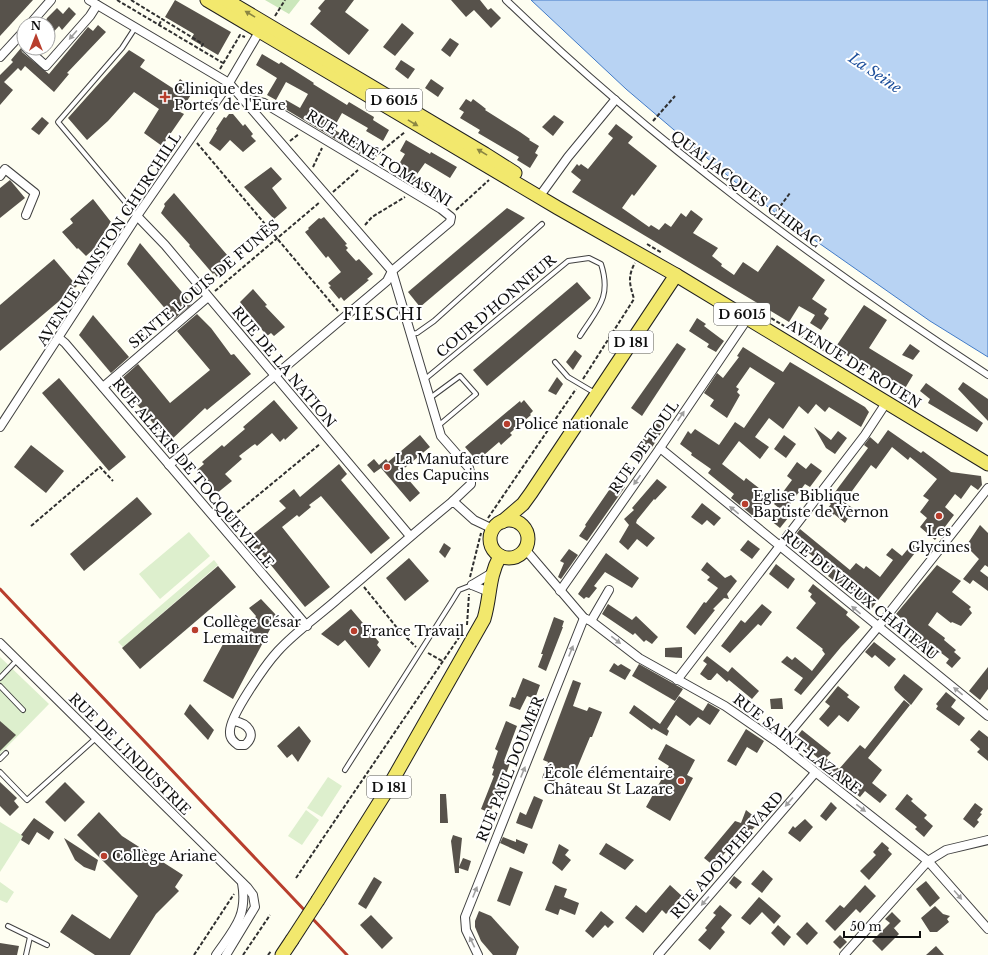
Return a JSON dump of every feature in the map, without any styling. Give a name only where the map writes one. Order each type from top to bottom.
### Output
[{"type":"main road","name":"AVENUE DE ROUEN","points":[[207,0],[266,24]]},
{"type":"main road","name":"AVENUE DE ROUEN","points":[[226,0],[266,24],[377,96],[540,195],[558,208],[676,275],[988,464]]},
{"type":"main road","name":"D 181","points":[[493,526],[523,504],[676,275]]},
{"type":"main road","points":[[522,527],[514,521],[493,526],[490,535],[491,547],[500,556],[512,558],[525,549],[527,538],[522,527],[523,504]]},
{"type":"main road","name":"D 181","points":[[282,955],[384,795],[484,619],[492,573],[500,556]]},
{"type":"street","points":[[37,16],[51,0]]},
{"type":"street","points":[[89,0],[228,83],[392,271],[441,436],[469,468],[471,476],[471,484],[453,501],[410,536],[280,649],[264,667],[251,687],[234,721]]},
{"type":"street","name":"QUAI JACQUES CHIRAC","points":[[506,0],[615,100],[683,157],[768,223],[895,314],[988,375]]},
{"type":"street","points":[[56,55],[90,16],[97,5]]},
{"type":"street","name":"AVENUE WINSTON CHURCHILL","points":[[0,427],[137,216],[228,83],[266,24]]},
{"type":"street","points":[[0,57],[16,39]]},
{"type":"street","points":[[35,56],[46,66],[55,56]]},
{"type":"street","name":"RUE RENÉ TOMASINI","points":[[242,98],[264,103],[363,166],[442,209],[451,217],[450,222],[392,271]]},
{"type":"street","points":[[540,195],[568,156],[615,100]]},
{"type":"street","points":[[0,176],[5,169],[35,193],[26,215]]},
{"type":"street","name":"RUE DE LA NATION","points":[[137,216],[208,296],[410,536]]},
{"type":"street","points":[[169,465],[387,281],[392,271]]},
{"type":"street","name":"SENTE LOUIS DE FUNÈS","points":[[102,387],[208,296]]},
{"type":"street","name":"RUE DE TOUL","points":[[560,590],[660,448],[748,318]]},
{"type":"street","name":"RUE ALEXIS DE TOCQUEVILLE","points":[[59,338],[65,343],[306,626]]},
{"type":"street","points":[[677,680],[865,435],[886,403]]},
{"type":"street","name":"RUE DU VIEUX CHÂTEAU","points":[[660,448],[988,716]]},
{"type":"street","points":[[780,744],[878,627],[988,488]]},
{"type":"street","points":[[453,501],[474,520],[493,526]]},
{"type":"street","name":"RUE SAINT-LAZARE","points":[[525,549],[587,619],[638,658],[725,706],[780,744],[928,861],[988,929]]},
{"type":"street","points":[[471,582],[492,573]]},
{"type":"street","points":[[471,582],[489,592]]},
{"type":"street","name":"RUE PAUL DOUMER","points":[[478,955],[466,930],[466,916],[587,619],[610,590]]},
{"type":"street","name":"RUE DE L'INDUSTRIE","points":[[0,642],[247,887],[256,903],[251,915],[236,936],[226,955]]},
{"type":"street","name":"RUE ADOLPHE VARD","points":[[658,955],[815,773]]},
{"type":"street","points":[[844,955],[928,861],[946,850],[988,840]]},
{"type":"street","points":[[216,955],[238,924],[244,910],[242,883]]},
{"type":"lane","points":[[136,27],[122,48],[58,122],[137,216]]},
{"type":"lane","points":[[410,334],[417,333],[434,321],[542,224]]},
{"type":"lane","name":"COUR D'HONNEUR","points":[[424,380],[568,261],[589,258],[601,264],[605,280],[605,296],[580,336]]},
{"type":"lane","points":[[555,362],[568,377],[597,394]]},
{"type":"lane","points":[[430,398],[460,376],[476,394],[438,426]]},
{"type":"lane","points":[[345,770],[450,603],[460,590],[471,582]]},
{"type":"lane","points":[[0,678],[17,660]]},
{"type":"lane","points":[[0,686],[23,710]]},
{"type":"lane","points":[[0,772],[27,800],[96,738]]},
{"type":"lane","points":[[0,759],[6,753]]},
{"type":"lane","points":[[8,926],[47,945]]},
{"type":"lane","points":[[26,955],[30,937]]},
{"type":"path","points":[[117,0],[223,63]]},
{"type":"path","points":[[131,0],[203,44],[200,49]]},
{"type":"path","points":[[266,24],[285,0]]},
{"type":"path","points":[[159,25],[162,19]]},
{"type":"path","points":[[655,118],[675,96]]},
{"type":"path","points":[[292,140],[303,130]]},
{"type":"path","points":[[336,189],[406,132]]},
{"type":"path","points":[[192,136],[344,318]]},
{"type":"path","points":[[313,167],[323,146]]},
{"type":"path","points":[[454,212],[489,180]]},
{"type":"path","points":[[774,214],[790,193]]},
{"type":"path","points":[[365,225],[372,217],[405,197]]},
{"type":"path","name":"SENTE LOUIS DE FUNÈS","points":[[208,296],[322,201]]},
{"type":"path","points":[[471,582],[470,571],[493,526],[634,299],[629,282],[629,274],[638,259],[645,257]]},
{"type":"path","points":[[226,522],[327,438]]},
{"type":"path","points":[[31,526],[100,467],[113,481]]},
{"type":"path","points":[[359,581],[398,629],[417,648]]},
{"type":"path","points":[[467,626],[469,594]]},
{"type":"path","points":[[296,878],[463,632]]},
{"type":"path","points":[[428,653],[443,661]]},
{"type":"path","points":[[194,955],[242,883]]},
{"type":"path","points":[[243,955],[270,915]]},
{"type":"green space","points":[[265,0],[300,0],[289,14]]},
{"type":"green space","points":[[189,532],[210,556],[160,599],[139,574]]},
{"type":"green space","points":[[214,560],[218,565],[123,647],[118,642]]},
{"type":"green space","points":[[0,657],[49,704],[0,754]]},
{"type":"green space","points":[[328,777],[342,786],[322,817],[307,808]]},
{"type":"green space","points":[[306,810],[319,820],[302,845],[288,836]]},
{"type":"green space","points":[[0,822],[23,836],[0,872]]},
{"type":"green space","points":[[0,882],[14,892],[7,903],[0,900]]},
{"type":"water","name":"La Seine","points":[[531,0],[988,0],[988,357],[930,321],[776,213],[734,181],[626,89]]},
{"type":"building","points":[[0,0],[33,0],[18,16],[16,16],[16,19],[0,36]]},
{"type":"building","points":[[175,0],[231,32],[218,55],[191,39],[194,34],[165,17]]},
{"type":"building","points":[[325,0],[354,0],[345,12],[369,30],[349,55],[310,24],[321,11],[318,8]]},
{"type":"building","points":[[451,0],[480,0],[488,10],[491,8],[501,18],[491,28],[474,10],[466,17]]},
{"type":"building","points":[[69,7],[76,14],[62,30],[59,26],[56,29],[56,16],[49,16],[57,8],[63,14]]},
{"type":"building","points":[[402,23],[414,33],[395,56],[383,47]]},
{"type":"building","points":[[98,25],[106,32],[67,73],[69,74],[54,92],[25,66],[21,71],[18,68],[4,82],[13,90],[0,105],[0,75],[13,62],[11,60],[16,54],[16,56],[27,56],[49,74],[88,27],[93,31]]},
{"type":"building","points":[[450,38],[459,44],[450,57],[441,50]]},
{"type":"building","name":"Clinique des Portes de l'Eure","points":[[129,50],[145,60],[140,67],[174,89],[180,79],[194,90],[180,112],[184,114],[162,146],[144,133],[159,109],[134,92],[108,121],[87,140],[68,118]]},
{"type":"building","points":[[262,54],[279,64],[281,62],[347,105],[349,102],[374,117],[373,120],[389,130],[383,141],[366,131],[368,128],[342,113],[333,129],[364,147],[360,154],[282,107],[286,100],[300,108],[308,94],[286,82],[276,100],[267,95],[277,78],[256,65]]},
{"type":"building","points":[[401,60],[415,69],[408,79],[395,69]]},
{"type":"building","points":[[431,79],[444,88],[438,97],[425,88]]},
{"type":"building","points":[[466,99],[471,102],[473,99],[486,109],[485,110],[539,146],[535,153],[538,155],[530,168],[517,160],[519,157],[478,133],[480,130],[460,118],[464,112],[459,109]]},
{"type":"building","points":[[229,114],[233,114],[243,126],[245,124],[253,134],[251,136],[256,141],[243,152],[230,140],[220,151],[209,143],[224,117],[226,118]]},
{"type":"building","points":[[554,115],[564,122],[553,136],[542,127]]},
{"type":"building","points":[[42,117],[49,123],[39,135],[31,129]]},
{"type":"building","points":[[616,124],[633,137],[628,143],[657,166],[634,196],[632,194],[622,208],[649,227],[651,225],[659,230],[665,223],[671,227],[681,213],[686,217],[691,210],[703,219],[693,233],[718,248],[712,256],[722,264],[721,266],[734,275],[743,262],[758,272],[777,245],[825,280],[812,299],[827,309],[824,314],[829,318],[821,330],[810,323],[815,315],[799,306],[789,322],[572,192],[581,180],[571,172],[577,164],[579,166],[581,164],[588,169],[613,138],[608,134]]},
{"type":"building","points":[[406,140],[457,167],[450,178],[425,163],[415,177],[445,196],[441,203],[393,174],[405,154],[400,151]]},
{"type":"building","points":[[271,167],[282,179],[272,188],[287,208],[274,219],[244,187]]},
{"type":"building","points":[[10,180],[25,198],[0,218],[0,188]]},
{"type":"building","points":[[174,193],[234,263],[217,277],[161,213],[165,206],[164,204]]},
{"type":"building","points":[[93,199],[111,222],[96,245],[97,246],[86,256],[78,248],[77,249],[62,232],[73,223],[70,219]]},
{"type":"building","points":[[507,208],[525,218],[420,307],[408,292]]},
{"type":"building","points":[[324,217],[347,244],[345,245],[348,248],[346,250],[356,261],[359,259],[373,274],[367,279],[369,280],[344,301],[341,297],[339,299],[329,287],[331,286],[328,283],[341,272],[328,256],[326,258],[305,232],[319,218],[321,219]]},
{"type":"building","points":[[140,243],[192,304],[174,319],[127,264]]},
{"type":"building","points":[[54,259],[77,286],[0,351],[0,305]]},
{"type":"building","points":[[577,282],[591,298],[487,386],[473,370]]},
{"type":"building","points":[[253,289],[267,305],[265,306],[285,327],[274,336],[271,333],[267,336],[240,302]]},
{"type":"building","points":[[864,305],[887,320],[869,348],[913,375],[904,390],[835,348]]},
{"type":"building","points":[[197,314],[211,328],[231,355],[234,354],[251,374],[207,410],[205,408],[169,442],[118,382],[138,364],[170,403],[210,370],[177,331]]},
{"type":"building","points":[[93,315],[129,357],[111,373],[79,335]]},
{"type":"building","points":[[697,318],[706,324],[704,326],[724,341],[716,352],[707,347],[709,344],[689,331]]},
{"type":"building","points":[[677,343],[686,349],[642,416],[631,408]]},
{"type":"building","points":[[910,344],[920,351],[913,360],[902,355]]},
{"type":"building","points":[[743,347],[783,372],[790,362],[865,407],[869,412],[861,427],[829,407],[825,412],[816,404],[808,414],[799,406],[783,429],[769,418],[755,437],[769,447],[760,459],[739,441],[722,464],[744,481],[746,478],[769,496],[753,516],[731,498],[734,494],[708,473],[711,469],[691,455],[692,453],[680,444],[688,431],[691,434],[695,429],[719,445],[735,422],[744,428],[775,383],[750,367],[736,387],[739,389],[737,392],[740,395],[727,418],[710,406],[714,400],[704,393],[717,373],[723,378],[739,357],[737,356]]},
{"type":"building","points":[[575,350],[582,356],[573,370],[566,362]]},
{"type":"building","points":[[557,377],[563,384],[556,395],[548,391]]},
{"type":"building","points":[[59,378],[126,457],[109,471],[42,393]]},
{"type":"building","points":[[963,382],[988,399],[988,421],[958,389]]},
{"type":"building","points":[[926,383],[983,423],[977,432],[928,403],[930,399],[920,391]]},
{"type":"building","points":[[274,400],[298,428],[285,440],[284,438],[280,442],[272,433],[257,446],[255,444],[239,456],[242,459],[225,474],[232,481],[216,494],[197,470],[204,464],[202,462],[222,445],[224,447],[245,429],[243,427]]},
{"type":"building","name":"Police nationale","points":[[524,400],[533,411],[530,414],[531,415],[510,433],[512,435],[501,445],[499,442],[477,461],[465,447],[520,401],[521,403]]},
{"type":"building","points":[[655,422],[664,428],[651,449],[648,447],[640,458],[633,454]]},
{"type":"building","points":[[814,427],[831,440],[838,431],[847,438],[835,454],[826,448]]},
{"type":"building","points":[[888,430],[921,453],[923,451],[951,472],[981,476],[982,485],[978,490],[971,485],[961,499],[955,494],[945,507],[954,515],[935,540],[920,527],[927,518],[920,512],[929,500],[923,496],[937,479],[910,457],[908,460],[892,447],[876,469],[871,465],[844,502],[854,509],[845,523],[834,514],[832,517],[826,511],[831,504],[828,502],[868,448],[864,445],[870,437],[878,444]]},
{"type":"building","name":"La Manufacture des Capucins","points":[[420,435],[430,447],[401,471],[420,493],[410,502],[381,468],[374,473],[367,465],[374,459],[379,465],[386,459],[388,462]]},
{"type":"building","points":[[784,435],[796,444],[786,458],[774,449]]},
{"type":"building","points":[[31,445],[64,471],[46,493],[14,467]]},
{"type":"building","points":[[797,462],[806,469],[811,463],[822,471],[810,487],[805,484],[784,512],[774,504],[792,480],[787,476]]},
{"type":"building","points":[[339,464],[347,474],[341,480],[390,538],[371,554],[321,496],[309,505],[311,507],[299,517],[297,515],[282,527],[330,587],[305,607],[257,548],[255,549],[247,539],[286,508],[279,501],[294,489],[300,497]]},
{"type":"building","points":[[657,479],[667,487],[655,500],[654,499],[636,523],[655,538],[647,547],[637,539],[628,550],[619,542],[629,525],[624,519],[634,510],[632,508]]},
{"type":"building","points":[[616,480],[625,487],[587,541],[579,536]]},
{"type":"building","points":[[137,497],[152,514],[84,571],[70,554]]},
{"type":"building","points":[[702,503],[721,518],[714,526],[707,520],[702,525],[691,517]]},
{"type":"building","points":[[778,510],[788,518],[780,528],[770,520]]},
{"type":"building","points":[[980,525],[988,533],[988,567],[985,565],[980,571],[988,577],[988,591],[973,580],[970,584],[963,579],[979,559],[966,546]]},
{"type":"building","points":[[800,529],[850,570],[856,563],[864,569],[866,566],[880,577],[893,560],[886,555],[892,548],[902,556],[912,544],[918,549],[872,608],[855,594],[853,596],[828,576],[832,571],[792,540]]},
{"type":"building","points":[[748,540],[760,549],[752,559],[740,550]]},
{"type":"building","points":[[444,543],[451,548],[445,558],[439,552]]},
{"type":"building","points":[[569,549],[578,555],[561,579],[558,577],[564,563],[560,561]]},
{"type":"building","points":[[606,553],[639,578],[632,588],[605,572],[594,586],[597,588],[589,598],[586,597],[584,599],[578,594]]},
{"type":"building","points":[[409,558],[429,581],[405,601],[386,578]]},
{"type":"building","points":[[707,562],[725,578],[731,575],[737,581],[727,594],[729,599],[724,598],[713,609],[715,610],[695,635],[686,627],[704,602],[706,603],[718,588],[707,580],[710,577],[701,570]]},
{"type":"building","points":[[776,564],[795,579],[788,589],[769,574]]},
{"type":"building","points":[[937,565],[961,581],[952,592],[971,607],[969,609],[972,613],[961,626],[952,622],[951,623],[937,612],[928,625],[945,638],[944,640],[956,650],[954,652],[961,658],[952,668],[946,663],[949,659],[936,649],[929,658],[907,640],[915,630],[896,614]]},
{"type":"building","points":[[218,566],[236,587],[140,669],[122,648]]},
{"type":"building","points":[[813,584],[848,612],[846,615],[860,627],[841,647],[801,695],[794,690],[803,678],[781,662],[787,656],[792,660],[795,657],[812,671],[825,654],[822,650],[823,649],[796,628],[816,603],[810,597],[812,594],[808,591]]},
{"type":"building","points":[[261,599],[277,616],[233,699],[203,681],[229,633],[242,641],[256,616],[249,608]]},
{"type":"building","points":[[608,604],[632,620],[636,616],[658,637],[652,644],[646,640],[644,642],[635,633],[633,635],[602,614]]},
{"type":"building","points":[[762,604],[772,612],[761,626],[758,624],[730,653],[721,646],[741,620],[745,623]]},
{"type":"building","points":[[351,609],[379,642],[377,645],[381,650],[369,668],[345,640],[338,646],[321,634]]},
{"type":"building","points":[[554,617],[564,621],[546,671],[538,667]]},
{"type":"building","points":[[874,642],[896,659],[889,667],[875,655],[872,658],[865,652]]},
{"type":"building","points":[[682,647],[682,658],[665,657],[665,648]]},
{"type":"building","points":[[707,656],[728,672],[732,667],[759,691],[752,699],[729,680],[727,682],[717,673],[711,680],[708,680],[700,674],[707,664],[703,661]]},
{"type":"building","points":[[614,663],[618,666],[621,664],[631,670],[625,680],[609,671]]},
{"type":"building","points":[[639,664],[683,689],[675,701],[632,676]]},
{"type":"building","points":[[988,667],[988,689],[980,700],[969,691]]},
{"type":"building","points":[[904,674],[923,689],[911,705],[895,690],[894,687]]},
{"type":"building","points":[[523,678],[540,685],[536,696],[534,695],[532,698],[527,696],[520,710],[509,706],[512,697],[515,698]]},
{"type":"building","points":[[573,680],[581,683],[573,706],[587,711],[589,707],[602,712],[575,773],[561,767],[554,783],[542,778],[548,762],[543,760]]},
{"type":"building","points":[[838,686],[849,695],[847,697],[860,707],[848,722],[839,715],[828,727],[819,719],[830,706],[825,702]]},
{"type":"building","points":[[946,692],[956,700],[951,707],[965,718],[959,726],[936,709],[938,706],[936,704]]},
{"type":"building","points":[[679,696],[703,711],[708,703],[720,710],[710,725],[698,717],[690,726],[676,715],[667,729],[669,731],[667,736],[653,728],[652,730],[629,713],[634,705],[660,724]]},
{"type":"building","points":[[782,698],[783,709],[771,709],[770,699]]},
{"type":"building","points":[[904,700],[910,705],[868,758],[882,770],[872,783],[887,795],[880,803],[865,791],[860,797],[815,762],[818,758],[795,739],[802,730],[831,753],[826,758],[839,769],[860,745],[865,749]]},
{"type":"building","points":[[190,704],[214,730],[208,740],[184,714]]},
{"type":"building","points":[[0,721],[16,735],[0,751]]},
{"type":"building","points":[[506,721],[517,726],[504,761],[510,763],[496,802],[494,802],[490,813],[481,809],[494,776],[492,775],[494,769],[492,768],[498,751],[495,749]]},
{"type":"building","points":[[299,726],[311,741],[298,762],[292,754],[287,758],[277,746]]},
{"type":"building","points":[[746,729],[764,741],[757,753],[747,747],[736,766],[727,761]]},
{"type":"building","points":[[979,730],[988,737],[988,761],[977,752],[980,749],[970,740]]},
{"type":"building","points":[[666,744],[695,760],[687,775],[693,778],[670,821],[646,807],[669,766],[658,759]]},
{"type":"building","points":[[0,782],[17,798],[14,801],[19,807],[10,816],[0,806]]},
{"type":"building","points":[[65,782],[85,802],[65,822],[45,802]]},
{"type":"building","points":[[440,794],[446,794],[448,823],[440,823]]},
{"type":"building","points":[[907,794],[913,799],[911,801],[927,815],[924,818],[933,826],[924,837],[915,829],[917,827],[895,809]]},
{"type":"building","points":[[534,796],[543,800],[532,829],[516,823],[520,812],[526,815]]},
{"type":"building","points":[[831,802],[837,808],[826,821],[820,816]]},
{"type":"building","points":[[975,803],[983,809],[980,813],[982,814],[977,820],[979,822],[974,828],[963,819]]},
{"type":"building","points":[[746,810],[760,821],[743,840],[739,836],[714,866],[704,858],[735,821],[741,823]]},
{"type":"building","points":[[99,812],[122,836],[183,875],[175,887],[179,891],[156,914],[130,955],[95,955],[60,932],[72,914],[110,939],[138,896],[77,835]]},
{"type":"building","points":[[34,818],[54,832],[49,840],[37,832],[29,845],[21,840],[23,836],[21,835]]},
{"type":"building","points":[[805,819],[813,827],[800,842],[788,833],[793,826],[795,828]]},
{"type":"building","points":[[453,835],[462,838],[459,867],[463,858],[471,861],[468,871],[459,868],[459,873],[455,873],[451,841]]},
{"type":"building","points":[[503,837],[516,842],[516,839],[528,844],[524,854],[500,843]]},
{"type":"building","points":[[64,838],[98,860],[95,871],[84,867],[75,860]]},
{"type":"building","points":[[882,842],[889,848],[888,850],[892,854],[869,880],[860,871],[876,855],[873,852]]},
{"type":"building","points":[[606,843],[634,860],[625,870],[599,854]]},
{"type":"building","points":[[559,844],[569,850],[565,855],[571,860],[562,871],[552,863]]},
{"type":"building","points":[[510,867],[523,872],[510,906],[497,901]]},
{"type":"building","points":[[763,870],[773,879],[762,893],[751,884]]},
{"type":"building","points":[[734,876],[742,882],[736,889],[729,883]]},
{"type":"building","points":[[374,877],[382,882],[366,909],[358,904]]},
{"type":"building","points":[[926,881],[940,898],[930,907],[916,889]]},
{"type":"building","points":[[555,885],[567,889],[564,897],[579,903],[575,915],[560,909],[558,915],[545,910]]},
{"type":"building","points":[[670,885],[683,897],[666,914],[662,910],[643,933],[625,918],[636,905],[646,913]]},
{"type":"building","points":[[865,885],[876,896],[860,913],[856,909],[835,931],[825,921],[840,905],[844,908]]},
{"type":"building","points":[[759,897],[781,916],[774,924],[762,912],[750,925],[741,918]]},
{"type":"building","points":[[720,905],[732,915],[721,928],[725,932],[710,950],[698,940],[707,930],[705,928],[716,915],[713,913]]},
{"type":"building","points":[[935,906],[943,914],[950,916],[947,919],[949,922],[937,932],[930,932],[921,918]]},
{"type":"building","points":[[479,911],[491,916],[519,947],[516,955],[493,955],[481,941],[475,927],[475,921]]},
{"type":"building","points":[[601,911],[614,922],[608,928],[605,925],[593,938],[585,931]]},
{"type":"building","points":[[892,912],[901,921],[894,928],[893,927],[899,934],[882,951],[872,941],[890,923],[885,919]]},
{"type":"building","points":[[371,915],[393,938],[382,949],[360,925]]},
{"type":"building","points":[[807,922],[818,933],[807,945],[796,934]]},
{"type":"building","points":[[778,925],[791,937],[784,946],[771,933]]},
{"type":"building","points":[[840,935],[847,942],[840,949],[833,942]]},
{"type":"building","points":[[0,943],[19,946],[17,955],[0,955]]},
{"type":"building","points":[[936,946],[944,955],[926,955]]},
{"type":"railway","points":[[0,589],[347,955]]},
{"type":"place","name":"Clinique des Portes de l'Eure","points":[[165,97]]},
{"type":"place","name":"Police nationale","points":[[507,424]]},
{"type":"place","name":"La Manufacture des Capucins","points":[[387,467]]},
{"type":"place","name":"Eglise Biblique Baptiste de Vernon","points":[[745,504]]},
{"type":"place","name":"Les Glycines","points":[[939,516]]},
{"type":"place","name":"Collège César Lemaitre","points":[[195,630]]},
{"type":"place","name":"France Travail","points":[[354,631]]},
{"type":"place","name":"École élémentaire Château St Lazare","points":[[681,781]]},
{"type":"place","name":"Collège Ariane","points":[[104,856]]},
{"type":"district","name":"FIESCHI","points":[[383,314]]}]
